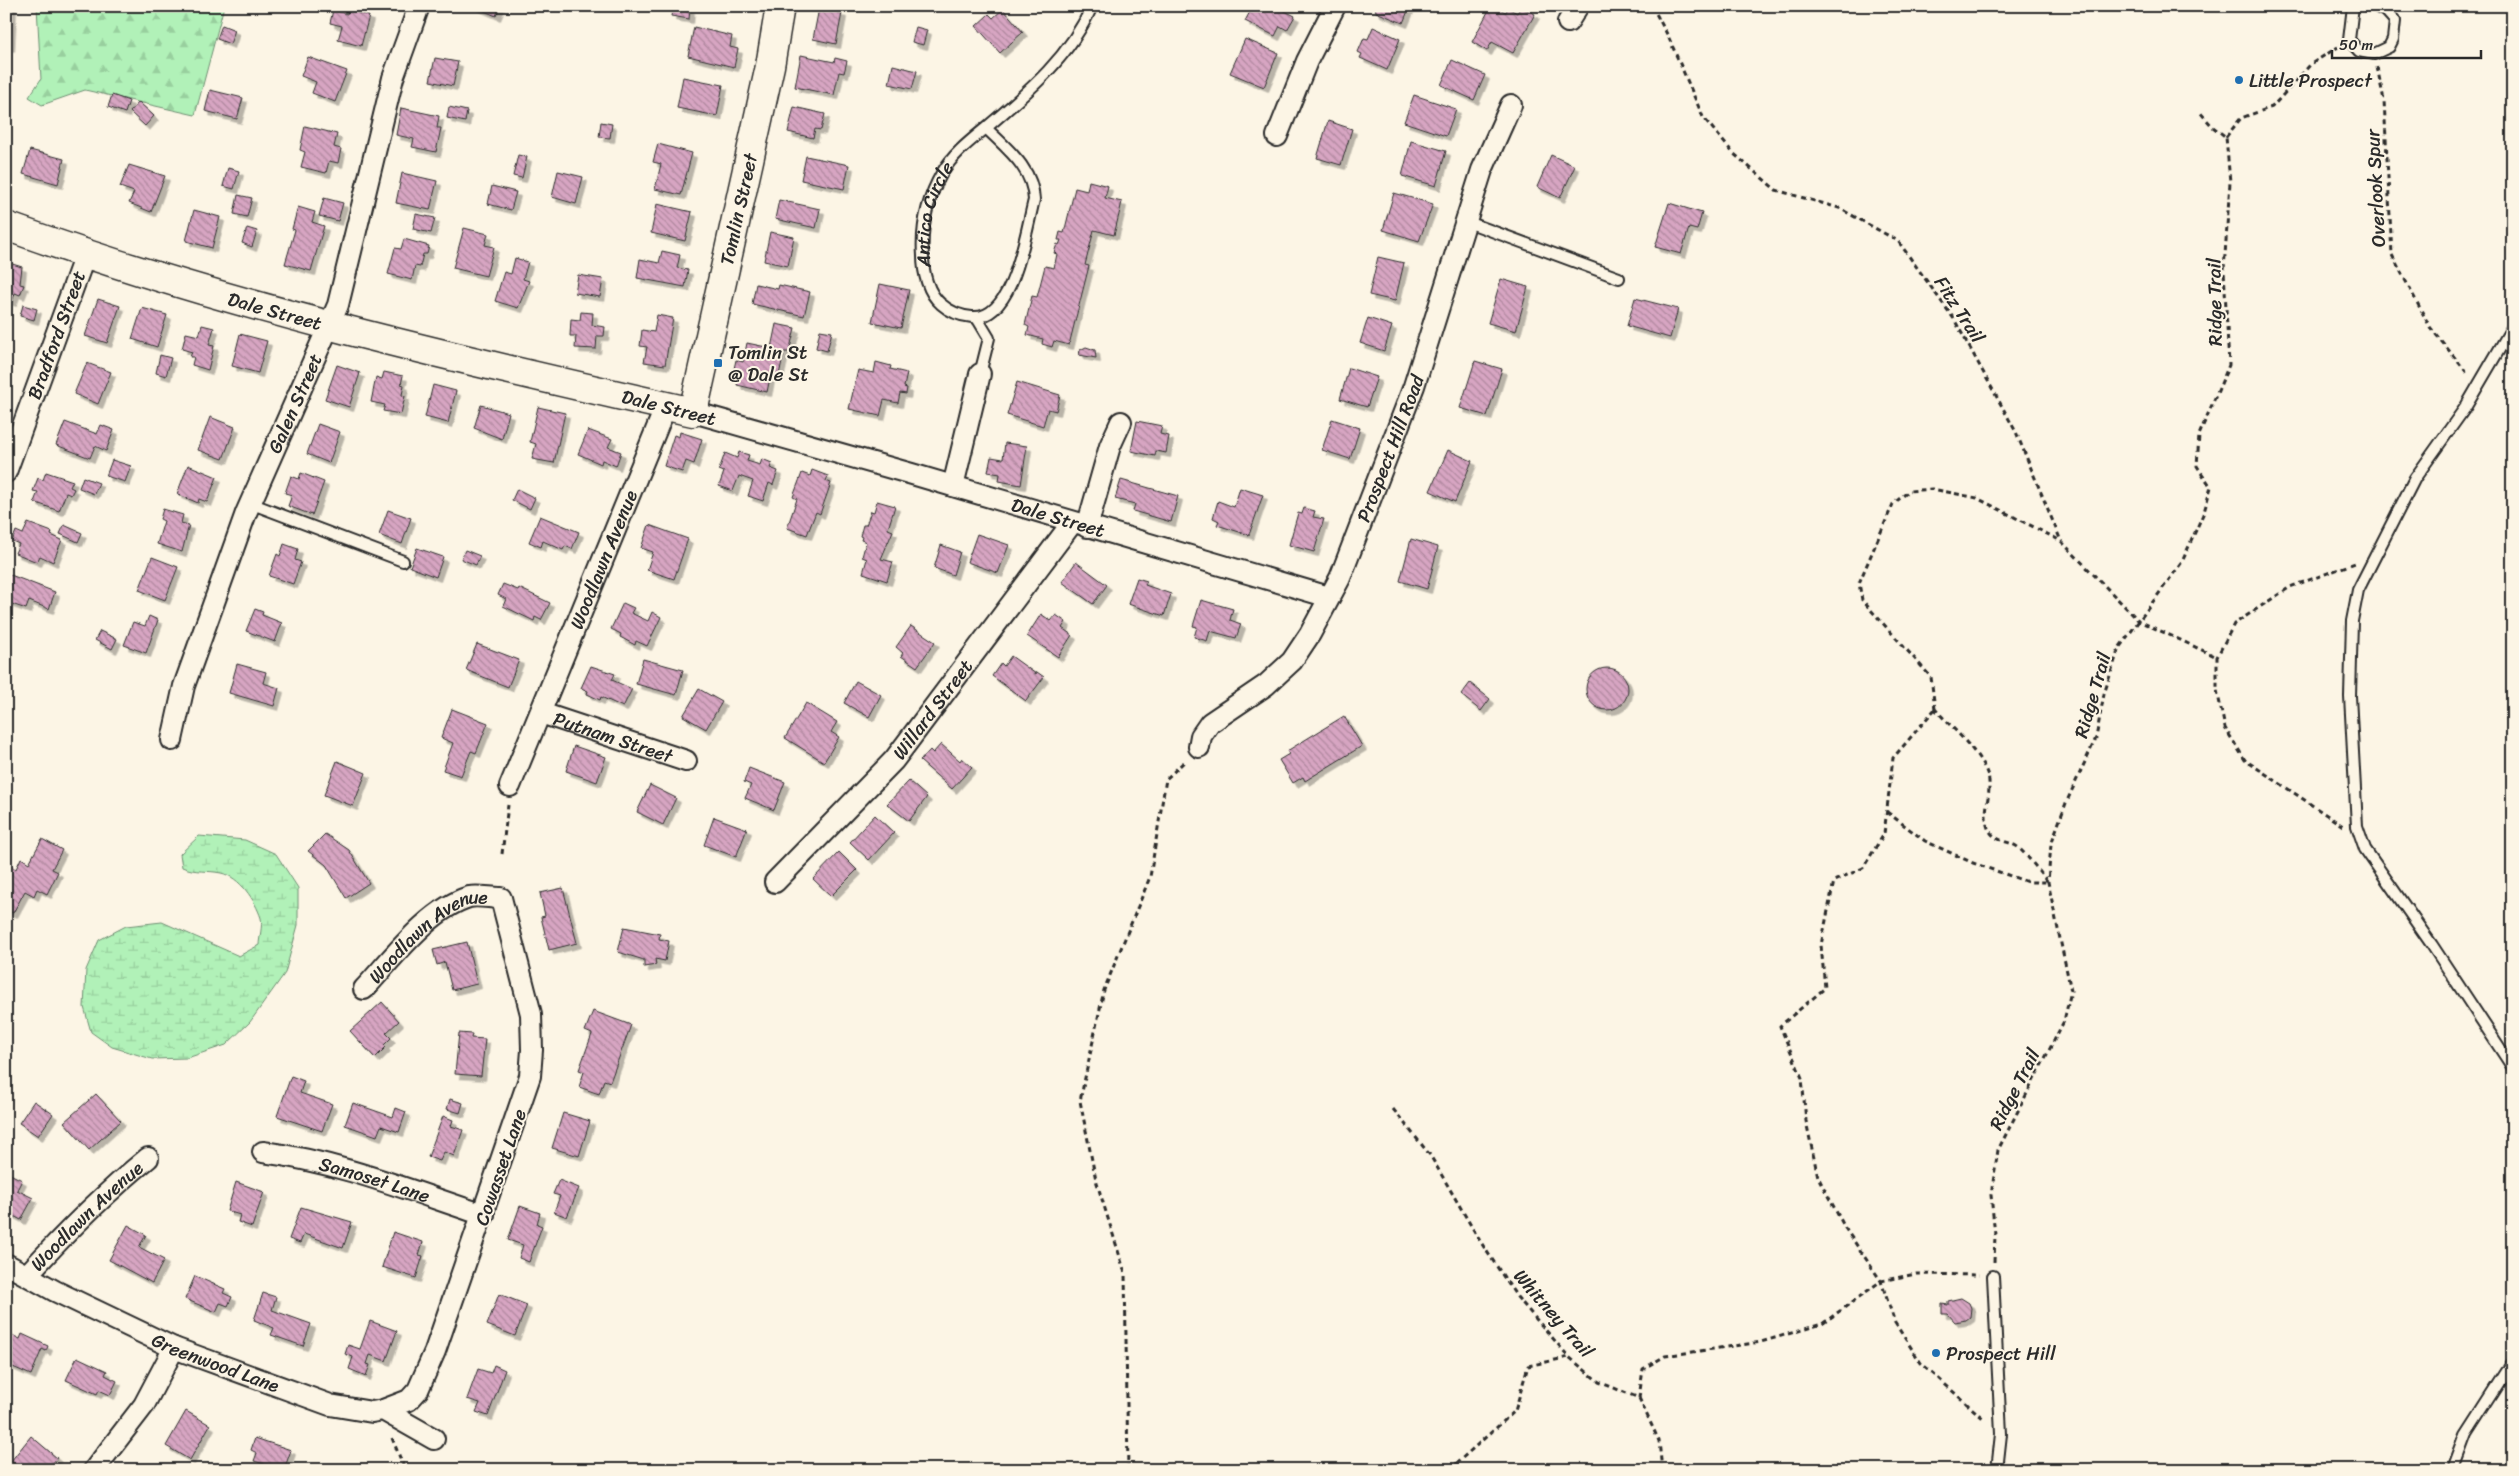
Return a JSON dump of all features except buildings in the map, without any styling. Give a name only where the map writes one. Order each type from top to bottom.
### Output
[{"type":"street","name":"Galen Street","points":[[172,740],[184,686],[250,503],[329,324],[344,285],[393,78],[419,6]]},
{"type":"street","name":"Tomlin Street","points":[[693,412],[770,66],[780,6]]},
{"type":"street","points":[[1277,136],[1308,61],[1335,6]]},
{"type":"street","name":"Prospect Hill Road","points":[[1200,747],[1201,736],[1210,723],[1266,685],[1292,661],[1310,634],[1348,558],[1414,386],[1482,170],[1511,106]]},
{"type":"street","name":"Dale Street","points":[[6,226],[85,255],[166,280],[460,358],[693,412],[1329,597]]},
{"type":"street","name":"Bradford Street","points":[[6,472],[85,255]]},
{"type":"street","points":[[952,486],[980,374]]},
{"type":"street","name":"Woodlawn Avenue","points":[[541,713],[666,406]]},
{"type":"street","points":[[1080,525],[1121,422]]},
{"type":"street","name":"Willard Street","points":[[775,882],[894,760],[1080,525]]},
{"type":"street","points":[[510,786],[541,713]]},
{"type":"street","name":"Putnam Street","points":[[541,713],[686,761]]},
{"type":"street","name":"Woodlawn Avenue","points":[[364,989],[416,933],[447,908],[470,897],[501,898]]},
{"type":"street","name":"Cowasset Lane","points":[[383,1410],[408,1400],[418,1390],[435,1350],[484,1215],[530,1076],[532,1050],[531,1014],[501,898]]},
{"type":"street","name":"Samoset Lane","points":[[263,1152],[293,1156],[377,1178],[484,1215]]},
{"type":"street","name":"Woodlawn Avenue","points":[[27,1275],[67,1230],[148,1158]]},
{"type":"street","name":"Greenwood Lane","points":[[6,1264],[119,1323],[174,1348],[330,1405],[372,1412],[383,1410],[434,1439]]},
{"type":"street","points":[[94,1470],[144,1405],[174,1348]]},
{"type":"lane","name":"Antico Circle","points":[[977,318],[961,316],[935,299],[924,269],[923,220],[942,172],[958,151],[1054,67],[1085,24],[1092,6]]},
{"type":"lane","points":[[2356,7],[2349,40],[2359,51],[2374,54],[2389,48],[2393,39],[2396,21],[2387,12],[2375,6]]},
{"type":"lane","points":[[980,374],[989,338],[977,318],[992,313],[1006,294],[1016,271],[1034,200],[1034,186],[1028,172],[986,128]]},
{"type":"lane","points":[[1465,221],[1619,278]]},
{"type":"lane","points":[[2513,326],[2478,386],[2415,478],[2358,590],[2352,621],[2350,696],[2357,826],[2365,849],[2432,945],[2513,1068]]},
{"type":"lane","points":[[250,503],[403,561]]},
{"type":"lane","points":[[1993,1276],[2001,1434],[1997,1470]]},
{"type":"lane","points":[[2453,1470],[2466,1435],[2513,1362]]},
{"type":"path","name":"Fitz Trail","points":[[1652,6],[1668,36],[1703,117],[1733,153],[1776,190],[1839,208],[1898,241],[1954,319],[2016,432],[2061,541],[2139,621],[2217,658]]},
{"type":"path","points":[[2199,111],[2213,127],[2226,137],[2241,118],[2272,107],[2311,64],[2349,40]]},
{"type":"path","name":"Overlook Spur","points":[[2374,54],[2384,100],[2392,255],[2430,327],[2478,386]]},
{"type":"path","name":"Ridge Trail","points":[[1993,1276],[1995,1235],[1991,1195],[1998,1150],[2064,1021],[2071,991],[2048,882],[2051,844],[2066,803],[2096,738],[2104,694],[2119,648],[2182,562],[2204,512],[2210,488],[2197,466],[2199,435],[2229,365],[2224,279],[2230,182],[2226,137]]},
{"type":"path","points":[[2048,882],[2019,848],[1999,841],[1990,832],[1986,820],[1990,792],[1988,776],[1981,761],[1935,709],[1931,677],[1862,600],[1859,583],[1893,504],[1909,491],[1932,489],[1977,498],[2061,541]]},
{"type":"path","points":[[2362,839],[2246,760],[2225,728],[2217,690],[2217,658],[2234,624],[2290,587],[2375,556]]},
{"type":"path","points":[[1935,709],[1893,758],[1884,834],[1863,868],[1834,881],[1821,945],[1825,988],[1780,1026],[1802,1078],[1806,1121],[1818,1177],[1845,1228],[1881,1281],[1895,1323],[1921,1363],[2001,1434]]},
{"type":"path","points":[[1128,1470],[1124,1273],[1096,1180],[1080,1101],[1104,990],[1150,877],[1166,779],[1200,747]]},
{"type":"path","points":[[502,854],[510,786]]},
{"type":"path","points":[[1887,812],[1925,841],[1973,863],[2028,882],[2048,882]]},
{"type":"path","name":"Whitney Trail","points":[[1393,1109],[1430,1155],[1480,1241],[1517,1297],[1569,1356],[1600,1382],[1640,1398]]},
{"type":"path","points":[[1662,1470],[1659,1441],[1640,1398],[1643,1370],[1665,1356],[1761,1342],[1822,1324],[1881,1281],[1916,1274],[1993,1276]]},
{"type":"path","points":[[1449,1470],[1515,1411],[1528,1366],[1569,1356]]},
{"type":"path","points":[[394,1446],[405,1470]]},
{"type":"green space","points":[[37,6],[224,6],[195,115],[85,90],[42,105],[29,97],[41,79]]},
{"type":"green space","points":[[199,836],[245,840],[276,854],[298,888],[298,925],[285,973],[250,1022],[226,1045],[187,1058],[152,1059],[112,1047],[91,1032],[84,1007],[86,970],[99,940],[126,926],[162,922],[239,956],[259,945],[262,925],[261,918],[246,890],[228,875],[182,867],[180,854]]},
{"type":"place","name":"Little Prospect","points":[[2239,80]]},
{"type":"place","name":"Tomlin St @ Dale St","points":[[718,363]]},
{"type":"place","name":"Prospect Hill","points":[[1936,1353]]}]
